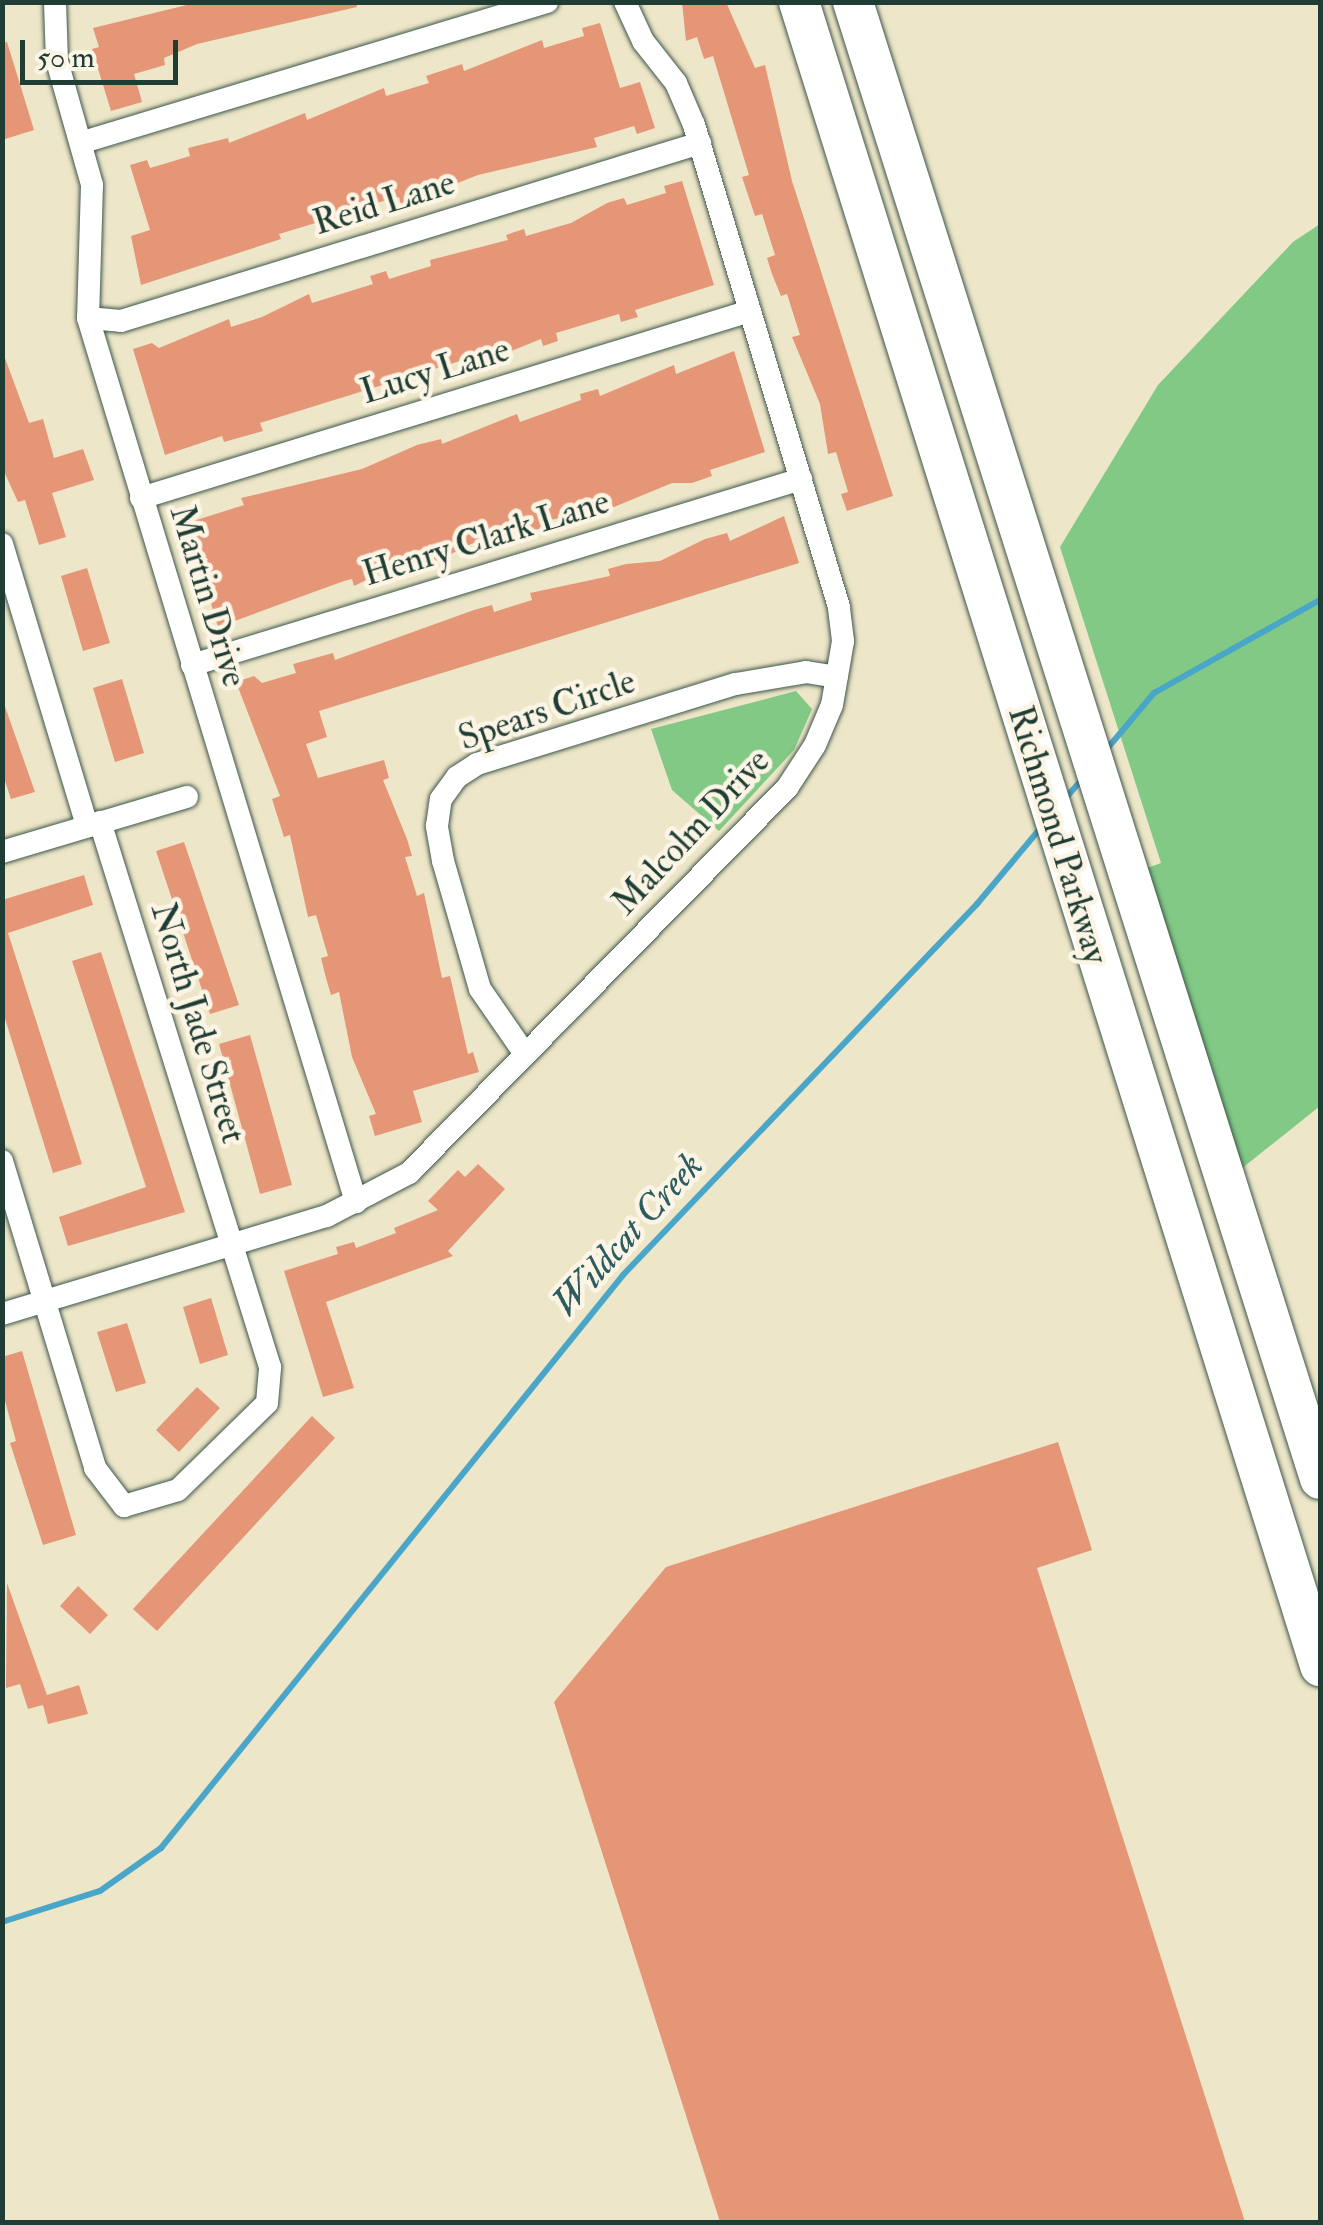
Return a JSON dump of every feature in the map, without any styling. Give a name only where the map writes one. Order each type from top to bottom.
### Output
[{"type":"highway","name":"Richmond Parkway","points":[[800,2],[1320,1666]]},
{"type":"highway","name":"Richmond Parkway","points":[[853,2],[1320,1479]]},
{"type":"street","name":"Martin Drive","points":[[54,2],[57,61],[92,184],[88,318],[356,1202]]},
{"type":"street","points":[[83,142],[547,2]]},
{"type":"street","name":"Malcolm Drive","points":[[2,1314],[356,1202],[409,1173],[787,788],[815,746],[837,677],[843,641],[839,607],[700,142],[676,83],[625,2]]},
{"type":"street","name":"Reid Lane","points":[[88,318],[121,321],[700,142]]},
{"type":"street","name":"Lucy Lane","points":[[141,498],[750,312]]},
{"type":"street","name":"Henry Clark Lane","points":[[192,665],[800,479]]},
{"type":"street","name":"North Jade Street","points":[[2,544],[270,1368],[266,1403],[178,1490],[124,1506],[95,1468],[45,1301]]},
{"type":"street","name":"Spears Circle","points":[[525,1054],[480,989],[444,861],[437,826],[442,798],[457,777],[477,764],[736,684],[806,672],[837,677]]},
{"type":"street","points":[[2,852],[186,797]]},
{"type":"street","points":[[2,1161],[45,1301]]},
{"type":"green space","points":[[1320,224],[1320,1106],[1226,1181],[1128,875],[1161,863],[1060,547],[1158,385],[1293,242]]},
{"type":"green space","points":[[796,691],[812,709],[794,750],[719,831],[672,790],[651,729]]},
{"type":"building","points":[[199,2],[356,2],[357,7],[197,44],[164,58],[165,65],[134,74],[142,102],[111,111],[92,49],[99,47],[93,28]]},
{"type":"building","points":[[682,2],[726,2],[755,68],[765,65],[792,181],[893,496],[847,511],[841,494],[848,492],[836,452],[828,454],[820,404],[792,337],[800,335],[787,294],[781,296],[767,258],[775,255],[762,214],[755,216],[742,177],[749,175],[713,56],[704,59],[697,37],[686,41]]},
{"type":"building","points":[[600,23],[620,88],[640,82],[655,128],[637,134],[634,126],[594,138],[597,147],[478,175],[401,205],[399,197],[380,202],[336,216],[338,224],[321,230],[319,222],[279,234],[281,239],[141,285],[131,236],[150,230],[130,165],[147,160],[150,168],[157,166],[190,156],[188,148],[228,138],[229,143],[305,113],[307,120],[384,88],[386,96],[429,83],[426,76],[462,64],[464,71],[542,40],[544,48],[584,36],[582,28]]},
{"type":"building","points":[[7,42],[34,130],[2,140],[2,43]]},
{"type":"building","points":[[682,181],[714,285],[635,310],[638,317],[621,322],[619,314],[556,333],[558,341],[543,346],[541,339],[484,362],[460,361],[260,423],[263,431],[224,442],[222,436],[165,455],[133,349],[152,343],[159,348],[229,319],[231,327],[309,294],[312,303],[373,284],[370,276],[386,271],[389,279],[431,266],[430,260],[508,240],[506,235],[524,229],[526,236],[571,223],[607,203],[624,198],[627,205],[666,193],[664,186]]},
{"type":"building","points":[[2,350],[29,423],[43,419],[54,458],[83,449],[94,480],[52,493],[66,537],[39,545],[25,500],[18,502],[2,467]]},
{"type":"building","points":[[734,351],[765,452],[710,470],[712,476],[692,483],[672,483],[614,507],[550,520],[552,526],[471,544],[435,562],[433,555],[393,567],[354,586],[352,579],[344,581],[218,627],[187,523],[244,505],[241,498],[362,469],[417,445],[441,439],[442,444],[517,414],[520,422],[581,400],[580,394],[598,389],[600,396],[674,365],[676,374]]},
{"type":"building","points":[[784,516],[799,563],[319,711],[327,737],[306,744],[318,778],[384,760],[389,778],[383,780],[412,856],[405,857],[417,896],[424,893],[442,978],[450,976],[468,1054],[473,1052],[479,1072],[413,1091],[422,1122],[375,1136],[369,1116],[376,1114],[352,1057],[339,992],[331,995],[321,958],[328,956],[316,915],[308,917],[290,835],[284,837],[272,799],[280,796],[236,682],[254,676],[262,683],[296,673],[293,664],[333,653],[335,660],[492,605],[494,612],[532,600],[530,593],[610,576],[608,569],[626,564],[660,561],[705,539],[727,533],[730,541]]},
{"type":"building","points":[[87,568],[110,643],[83,651],[61,576]]},
{"type":"building","points":[[122,679],[144,753],[115,762],[93,688]]},
{"type":"building","points":[[2,698],[35,792],[11,799],[2,772]]},
{"type":"building","points":[[184,842],[239,1005],[210,1014],[156,851]]},
{"type":"building","points":[[84,875],[93,905],[8,933],[82,1164],[53,1173],[2,1009],[2,900]]},
{"type":"building","points":[[101,952],[185,1212],[68,1246],[59,1217],[146,1187],[72,961]]},
{"type":"building","points":[[250,1035],[292,1185],[260,1194],[219,1044]]},
{"type":"building","points":[[478,1164],[505,1189],[448,1251],[453,1256],[326,1302],[354,1388],[323,1397],[284,1271],[338,1254],[336,1247],[354,1242],[356,1248],[396,1233],[394,1228],[438,1210],[428,1201],[458,1170],[465,1177]]},
{"type":"building","points":[[211,1298],[228,1355],[200,1364],[183,1307]]},
{"type":"building","points":[[127,1323],[146,1383],[116,1392],[97,1332]]},
{"type":"building","points":[[22,1351],[76,1535],[43,1545],[10,1443],[16,1441],[2,1390],[2,1357]]},
{"type":"building","points":[[197,1387],[220,1408],[179,1452],[156,1430]]},
{"type":"building","points":[[312,1416],[335,1438],[157,1631],[133,1609]]},
{"type":"building","points":[[1058,1442],[1092,1550],[1037,1568],[1245,2222],[720,2222],[554,1702],[666,1567]]},
{"type":"building","points":[[7,1583],[47,1695],[79,1685],[88,1714],[48,1724],[43,1705],[28,1709],[20,1684],[6,1688]]},
{"type":"building","points":[[78,1586],[108,1615],[90,1634],[60,1606]]},
{"type":"waterway","name":"Wildcat Creek","points":[[1106,750],[1154,693],[1320,600]]},
{"type":"waterway","name":"Wildcat Creek","points":[[1064,800],[1082,779]]},
{"type":"waterway","name":"Wildcat Creek","points":[[2,1922],[100,1891],[161,1848],[623,1275],[977,904],[1043,825]]}]
